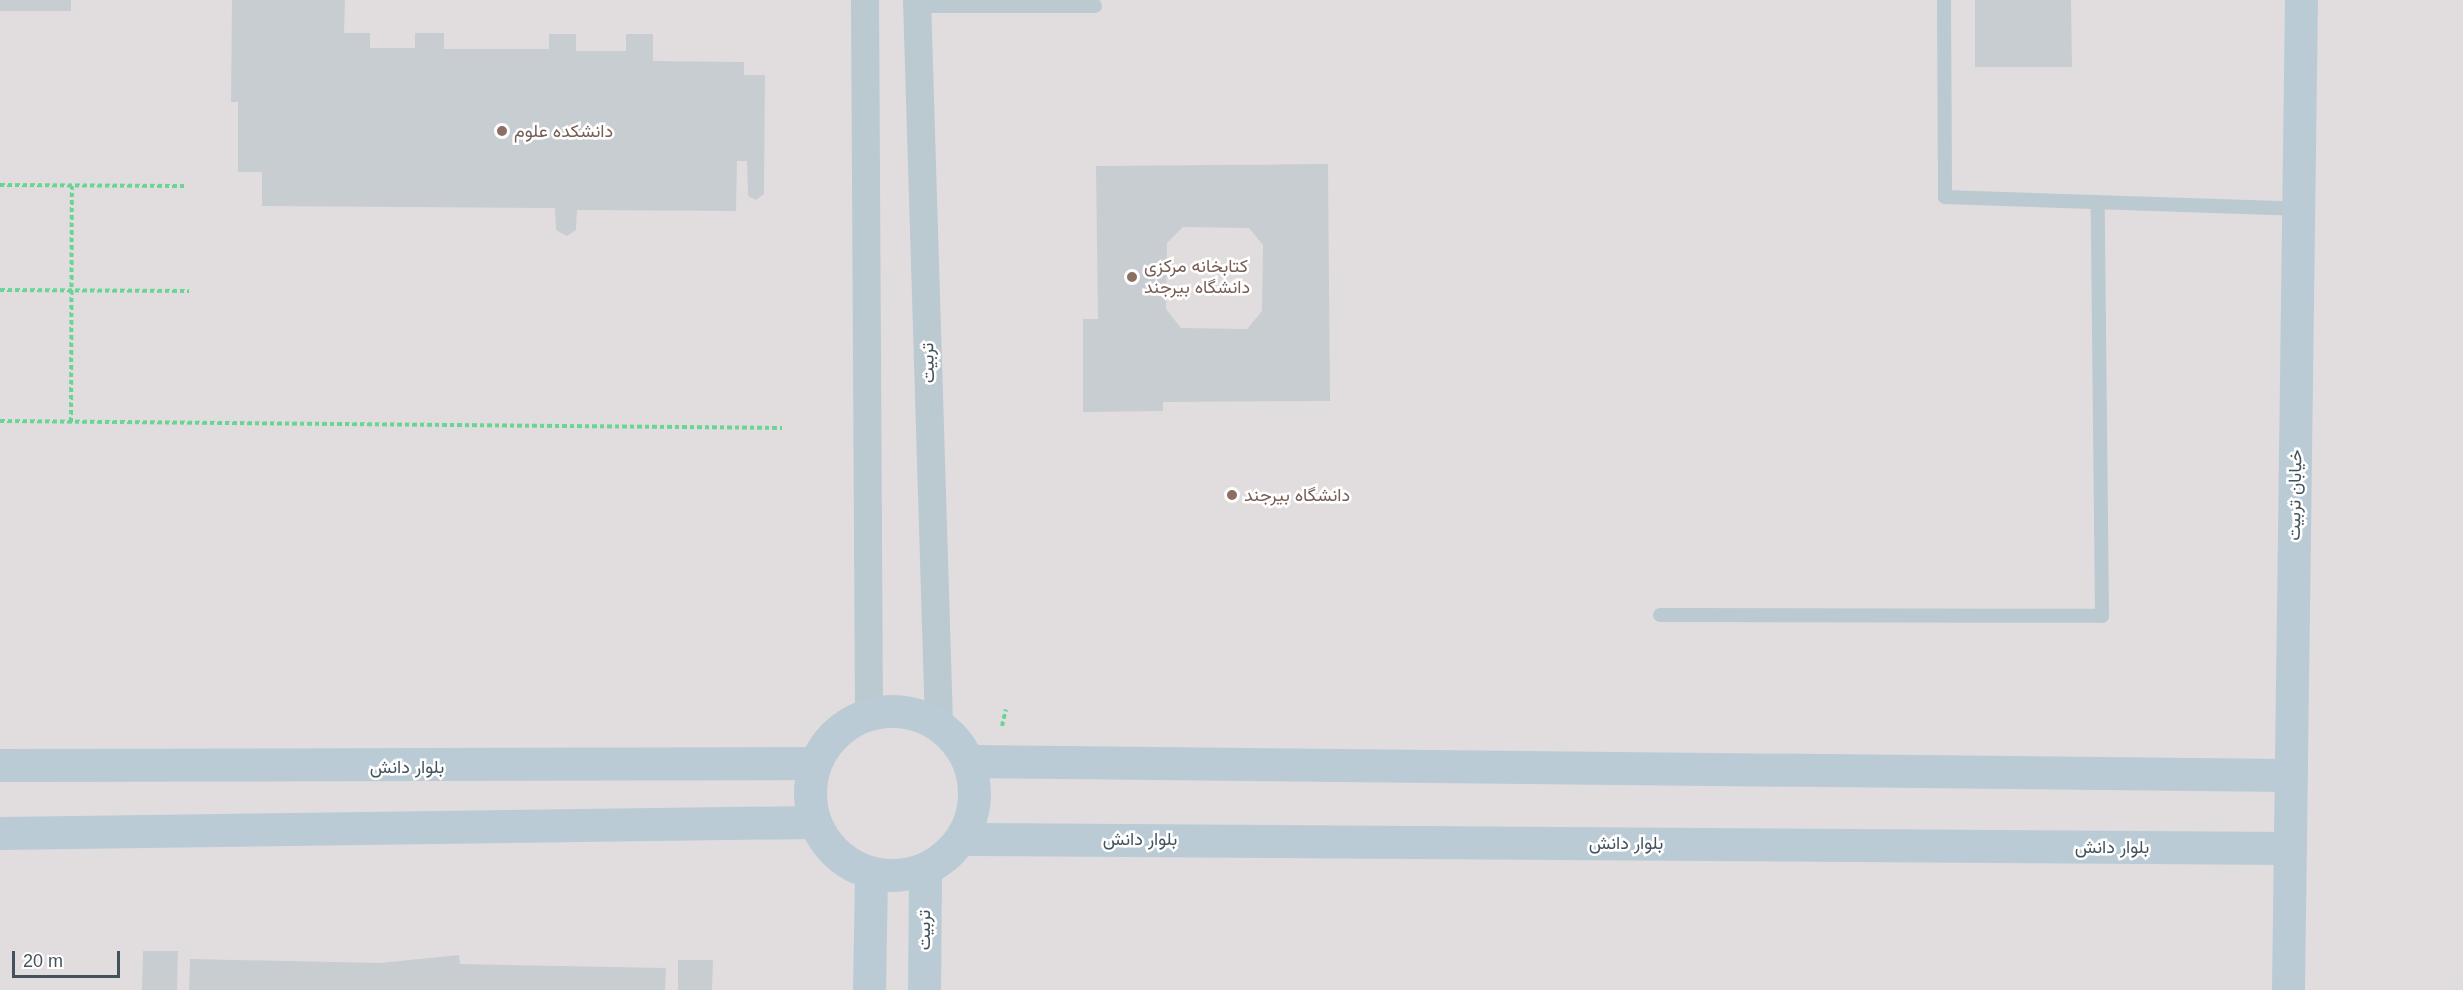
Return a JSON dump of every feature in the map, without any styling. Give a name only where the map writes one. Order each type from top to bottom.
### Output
[{"type":"street","points":[[865,0],[869,713]]},
{"type":"street","name":"خیابان تربیت","points":[[2288,990],[2301,0]]},
{"type":"street","name":"تربیت","points":[[917,3],[939,726]]},
{"type":"street","points":[[897,710],[939,726],[968,761],[974,781],[973,809],[963,839],[924,870],[898,876],[871,874],[840,858],[813,822],[808,796],[814,763],[843,725],[869,713],[897,710]]},
{"type":"street","points":[[968,761],[2291,775]]},
{"type":"street","name":"بلوار دانش","points":[[0,765],[814,763]]},
{"type":"street","points":[[0,833],[813,822]]},
{"type":"street","name":"بلوار دانش","points":[[963,839],[2290,848]]},
{"type":"street","name":"تربیت","points":[[924,870],[924,990]]},
{"type":"street","points":[[869,990],[871,874]]},
{"type":"lane","points":[[1944,0],[1945,197],[2298,209]]},
{"type":"lane","points":[[917,3],[1095,6]]},
{"type":"lane","points":[[1660,615],[2102,616],[2098,202]]},
{"type":"path","points":[[0,186],[184,186]]},
{"type":"path","points":[[71,422],[72,186]]},
{"type":"path","points":[[0,290],[189,291]]},
{"type":"path","points":[[0,421],[782,428]]},
{"type":"shaded area","name":"دانشگاه بیرجند","points":[[0,0],[2463,0],[2463,990],[0,990]]},
{"type":"building","points":[[0,0],[71,0],[71,11],[0,11]]},
{"type":"building","name":"دانشکده علوم","points":[[232,0],[345,0],[344,33],[370,33],[370,48],[415,48],[415,33],[444,33],[444,49],[549,49],[549,34],[576,34],[576,51],[626,51],[626,34],[653,34],[653,61],[744,62],[744,75],[765,75],[764,194],[756,200],[748,196],[747,161],[737,161],[736,211],[577,210],[576,230],[567,236],[556,230],[555,208],[262,206],[262,172],[238,172],[238,102],[231,102]]},
{"type":"building","points":[[1975,0],[2071,0],[2072,67],[1975,67]]},
{"type":"building","name":"کتابخانه مرکزی دانشگاه بیرجند","points":[[1328,164],[1330,401],[1163,402],[1163,411],[1083,412],[1083,319],[1098,319],[1096,166]],"holes":[[[1183,227],[1249,228],[1263,245],[1262,311],[1247,329],[1181,328],[1166,309],[1167,243]]]},
{"type":"building","points":[[143,951],[178,951],[177,990],[142,990]]},
{"type":"building","points":[[459,955],[460,964],[666,968],[665,990],[189,990],[190,959],[380,963]]},
{"type":"building","points":[[678,960],[713,960],[712,990],[678,990]]},
{"type":"place","name":"دانشکده علوم","points":[[502,131]]},
{"type":"place","name":"کتابخانه مرکزی دانشگاه بیرجند","points":[[1132,277]]},
{"type":"place","name":"دانشگاه بیرجند","points":[[1232,495]]}]
